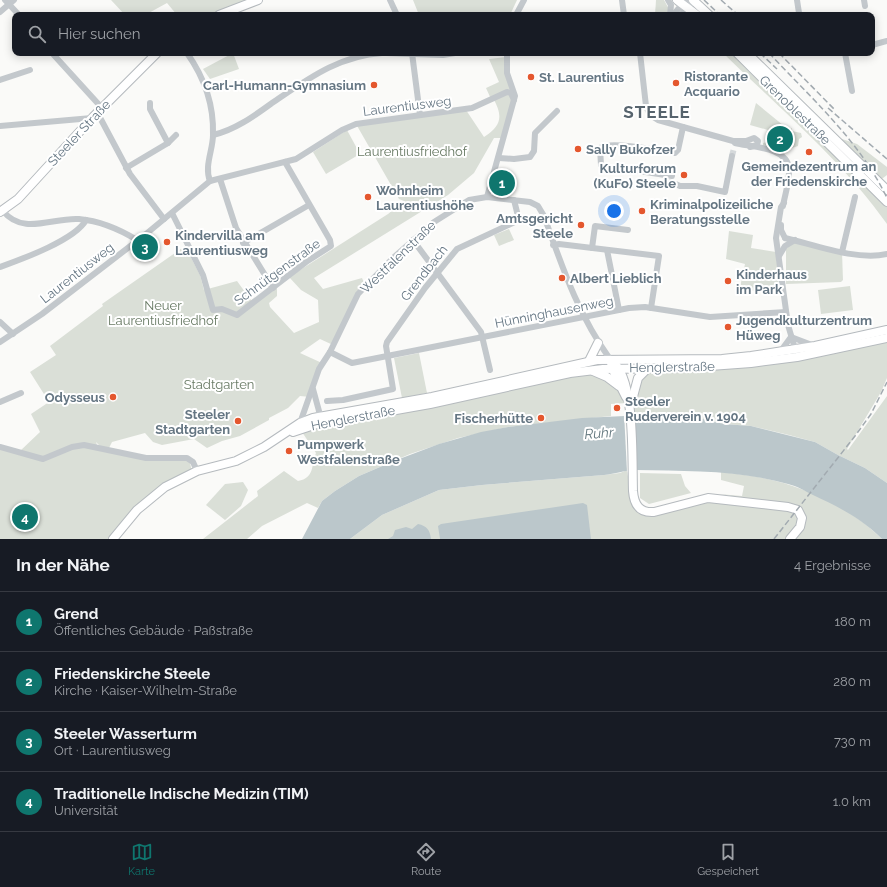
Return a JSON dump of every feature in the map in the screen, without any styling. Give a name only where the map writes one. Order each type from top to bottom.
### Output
[{"type":"main road","points":[[227,12],[258,0]]},
{"type":"main road","points":[[688,2],[695,12]]},
{"type":"main road","points":[[688,2],[704,12]]},
{"type":"main road","name":"Steeler Straße","points":[[1,212],[18,199],[97,113],[154,56]]},
{"type":"main road","name":"Grenoblestraße","points":[[740,56],[887,202]]},
{"type":"main road","name":"Grenoblestraße","points":[[750,56],[887,190]]},
{"type":"main road","name":"Henglerstraße","points":[[285,435],[319,417],[430,404],[616,364],[722,359],[779,352],[796,353],[815,346],[887,330]]},
{"type":"main road","name":"Henglerstraße","points":[[285,435],[300,423],[319,417],[432,397],[589,362],[647,368],[726,366],[886,339]]},
{"type":"main road","points":[[589,362],[598,343]]},
{"type":"main road","points":[[616,364],[621,388],[629,407]]},
{"type":"main road","points":[[616,364],[627,388],[633,491],[636,505],[643,511],[648,512],[708,498],[794,508],[800,513],[802,522],[790,539]]},
{"type":"main road","points":[[629,407],[638,378],[647,368]]},
{"type":"main road","points":[[590,370],[607,377],[621,388]]},
{"type":"main road","points":[[113,539],[137,510],[151,498],[196,468],[236,461],[285,435]]},
{"type":"street","points":[[390,0],[395,12]]},
{"type":"street","points":[[518,12],[524,0]]},
{"type":"street","points":[[668,0],[671,5],[672,12]]},
{"type":"street","points":[[796,0],[798,12]]},
{"type":"street","points":[[0,12],[9,1],[17,12]]},
{"type":"street","points":[[623,1],[624,12]]},
{"type":"street","points":[[676,12],[688,2]]},
{"type":"street","points":[[683,12],[688,2]]},
{"type":"street","points":[[875,44],[887,41]]},
{"type":"street","points":[[54,56],[97,113],[126,168],[164,219]]},
{"type":"street","points":[[189,56],[198,69],[204,82],[210,106],[213,135],[208,170],[210,181]]},
{"type":"street","points":[[213,135],[223,133],[241,124],[326,68],[346,59],[364,56]]},
{"type":"street","points":[[412,56],[420,115]]},
{"type":"street","points":[[487,197],[499,158],[515,94],[507,73],[507,56]]},
{"type":"street","points":[[640,56],[646,106],[650,115],[658,120],[734,144],[776,153],[786,161],[789,170],[781,230],[785,238]]},
{"type":"street","points":[[846,56],[852,91]]},
{"type":"street","points":[[0,80],[30,70]]},
{"type":"street","name":"Laurentiusweg","points":[[0,342],[42,314],[172,213],[210,181],[300,157],[342,130],[356,124],[472,108],[507,92],[511,93],[514,100]]},
{"type":"street","points":[[150,103],[150,109],[168,143]]},
{"type":"street","points":[[499,158],[514,159],[530,157],[534,151],[536,133],[557,111]]},
{"type":"street","points":[[0,126],[74,118],[97,113]]},
{"type":"street","points":[[74,118],[80,132]]},
{"type":"street","points":[[683,127],[678,150],[675,153],[634,146],[601,146],[601,165],[605,170],[618,168],[671,179],[680,186],[697,186],[725,192],[732,156]]},
{"type":"street","points":[[126,168],[168,143],[176,135]]},
{"type":"street","points":[[734,144],[754,138],[758,141],[757,145],[750,147]]},
{"type":"street","name":"Schnütgenstraße","points":[[172,213],[201,269],[213,310],[222,309],[237,315],[306,262],[331,246],[330,240],[285,162]]},
{"type":"street","points":[[220,179],[236,228],[243,243],[273,288]]},
{"type":"street","name":"Westfalenstraße","points":[[300,423],[310,399],[319,369],[330,352],[358,294],[413,240],[434,222],[460,204],[469,200],[487,197],[530,202],[538,206],[544,216],[553,244]]},
{"type":"street","points":[[842,252],[855,197]]},
{"type":"street","name":"Grendbach","points":[[391,391],[394,386],[388,356],[387,342],[436,274],[457,249],[519,220],[514,200]]},
{"type":"street","points":[[784,202],[781,207],[776,238],[786,312],[796,353]]},
{"type":"street","points":[[243,243],[309,205]]},
{"type":"street","points":[[1,212],[11,218],[29,225],[71,219],[102,222],[137,240]]},
{"type":"street","points":[[0,267],[48,247],[79,230],[86,220]]},
{"type":"street","points":[[592,248],[595,226],[628,230]]},
{"type":"street","points":[[778,246],[782,239],[785,238],[842,252],[872,256],[887,254]]},
{"type":"street","points":[[413,240],[436,274],[483,337],[490,370]]},
{"type":"street","points":[[779,256],[785,246],[795,240]]},
{"type":"street","points":[[616,364],[598,343],[584,317],[572,293],[553,244],[659,256],[651,308]]},
{"type":"street","points":[[606,250],[619,310]]},
{"type":"street","name":"Hünninghausenweg","points":[[330,352],[352,363],[619,310],[651,308],[710,317],[786,312]]},
{"type":"street","points":[[0,322],[14,334]]},
{"type":"street","points":[[791,337],[815,346]]},
{"type":"street","points":[[779,352],[791,337]]},
{"type":"street","name":"Westfalenstraße","points":[[313,388],[319,417]]},
{"type":"street","name":"Henglerstraße","points":[[327,401],[343,400],[391,391]]},
{"type":"street","points":[[0,402],[21,393]]},
{"type":"street","name":"Westfalenstraße","points":[[310,399],[319,417]]},
{"type":"street","points":[[3,448],[43,459],[72,447],[84,445],[146,458],[181,457],[192,462],[196,468]]},
{"type":"green space","points":[[111,0],[258,0],[227,12],[174,12],[167,3],[150,12],[122,12]]},
{"type":"green space","points":[[413,0],[517,0],[511,12],[418,12]]},
{"type":"green space","points":[[656,0],[664,0],[669,9],[668,12],[655,12]]},
{"type":"green space","points":[[227,56],[234,56],[239,69],[210,79],[203,69]]},
{"type":"green space","points":[[726,56],[740,56],[887,202],[887,224],[869,200],[830,156]]},
{"type":"green space","points":[[506,57],[513,97],[501,138],[494,138],[474,173],[448,195],[314,278],[323,289],[362,278],[365,285],[333,345],[320,339],[300,353],[322,363],[310,397],[300,396],[288,408],[269,418],[269,420],[240,436],[222,441],[207,448],[194,439],[162,445],[153,442],[145,433],[112,442],[108,450],[102,448],[96,442],[97,445],[41,457],[19,452],[40,432],[31,414],[49,402],[30,372],[56,355],[50,346],[103,306],[102,304],[185,246],[200,275],[204,290],[237,281],[253,303],[277,287],[277,296],[269,303],[270,307],[294,333],[319,322],[318,300],[301,290],[289,277],[388,214],[404,201],[399,199],[356,124],[466,110],[484,137],[490,133],[499,120],[496,104],[493,98],[491,99],[486,88],[499,82],[489,59]]},
{"type":"green space","points":[[756,103],[789,130],[792,128],[792,131],[801,133],[802,137],[799,139],[798,146],[788,151],[763,145],[763,143],[767,142],[765,139],[768,130],[750,125]]},
{"type":"green space","points":[[347,130],[360,154],[326,174],[313,152]]},
{"type":"green space","points":[[833,136],[857,144],[887,167],[887,175],[879,181]]},
{"type":"green space","points":[[509,229],[514,240],[499,246],[494,235]]},
{"type":"green space","points":[[729,231],[753,235],[751,248],[776,252],[779,288],[739,292],[745,264],[726,259]]},
{"type":"green space","points":[[795,241],[842,252],[843,280],[841,282],[786,284],[786,249]]},
{"type":"green space","points":[[850,286],[853,310],[821,314],[818,290]]},
{"type":"green space","points":[[887,340],[887,378],[881,392],[847,449],[848,450],[887,396],[887,483],[865,468],[815,442],[789,435],[751,426],[724,424],[685,416],[631,415],[635,389],[647,369],[727,365]]},
{"type":"green space","points":[[419,353],[427,393],[402,398],[394,358]]},
{"type":"green space","points":[[590,373],[614,383],[627,403],[611,404],[611,416],[508,427],[458,438],[410,454],[359,476],[322,501],[318,508],[307,503],[262,526],[247,539],[203,539],[258,496],[257,491],[284,471],[298,481],[310,474],[316,453],[300,429]]},
{"type":"green space","points":[[86,447],[126,456],[184,458],[190,462],[192,473],[165,487],[111,539],[0,539],[0,448],[38,459],[67,450]]},
{"type":"green space","points":[[627,470],[632,503],[643,514],[698,501],[757,500],[719,494],[742,496],[744,486],[721,480],[721,472],[763,478],[812,493],[842,508],[870,528],[882,539],[350,539],[382,515],[439,490],[604,475],[620,473]]},
{"type":"green space","points":[[640,473],[681,474],[685,486],[691,493],[649,504],[640,498]]},
{"type":"green space","points":[[243,482],[248,490],[241,506],[225,520],[206,505],[225,484]]},
{"type":"water","name":"Ruhr","points":[[668,414],[694,417],[724,424],[751,426],[815,442],[865,468],[887,483],[887,539],[882,539],[858,519],[841,509],[791,485],[751,476],[713,472],[636,470],[604,475],[439,490],[382,515],[350,539],[302,539],[322,501],[335,491],[359,476],[439,444],[481,432],[508,427],[582,418]]},
{"type":"water","points":[[583,503],[587,505],[591,539],[440,539],[438,526],[441,524]]},
{"type":"water","points":[[418,524],[428,529],[431,539],[388,539],[393,536],[395,530],[406,527],[412,529]]},
{"type":"pier","points":[[624,413],[634,413],[637,472],[627,472]]},
{"type":"tunnel","points":[[732,156],[734,148]]},
{"type":"railway","points":[[704,0],[717,12]]},
{"type":"railway","points":[[721,0],[735,12]]},
{"type":"railway","points":[[763,56],[777,69]]},
{"type":"railway","points":[[772,56],[834,121],[849,139],[876,177],[887,198]]},
{"type":"railway","points":[[782,56],[834,109]]},
{"type":"railway","points":[[828,108],[887,159]]},
{"type":"railway","points":[[774,539],[871,414],[887,382]]},
{"type":"place","name":"St. Laurentius","points":[[531,77]]},
{"type":"place","name":"Ristorante Acquario","points":[[676,83]]},
{"type":"place","name":"Carl-Humann-Gymnasium","points":[[374,85]]},
{"type":"place","name":"Friedenskirche Steele","points":[[780,139]]},
{"type":"place","name":"Sally Bukofzer","points":[[578,149]]},
{"type":"place","name":"Gemeindezentrum an der Friedenskirche","points":[[809,152]]},
{"type":"place","name":"Kulturforum (KuFo) Steele","points":[[684,175]]},
{"type":"place","name":"Grend","points":[[502,183]]},
{"type":"place","name":"Wohnheim Laurentiushöhe","points":[[368,197]]},
{"type":"place","name":"Kriminalpolizeiliche Beratungsstelle","points":[[642,211]]},
{"type":"place","name":"Amtsgericht Steele","points":[[581,225]]},
{"type":"place","name":"Kindervilla am Laurentiusweg","points":[[167,242]]},
{"type":"place","name":"Steeler Wasserturm","points":[[145,247]]},
{"type":"place","name":"Albert Lieblich","points":[[562,278]]},
{"type":"place","name":"Kinderhaus im Park","points":[[728,281]]},
{"type":"place","name":"Jugendkulturzentrum Hüweg","points":[[728,327]]},
{"type":"place","name":"Odysseus","points":[[113,397]]},
{"type":"place","name":"Steeler Ruderverein v. 1904","points":[[617,408]]},
{"type":"place","name":"Fischerhütte","points":[[541,418]]},
{"type":"place","name":"Steeler Stadtgarten","points":[[238,421]]},
{"type":"place","name":"Pumpwerk Westfalenstraße","points":[[289,451]]},
{"type":"place","name":"Traditionelle Indische Medizin (TIM)","points":[[25,517]]},
{"type":"district","name":"STEELE","points":[[657,112]]},
{"type":"park label","name":"Laurentiusfriedhof","points":[[412,151]]},
{"type":"park label","name":"Neuer Laurentiusfriedhof","points":[[163,312]]},
{"type":"park label","name":"Stadtgarten","points":[[219,384]]}]
